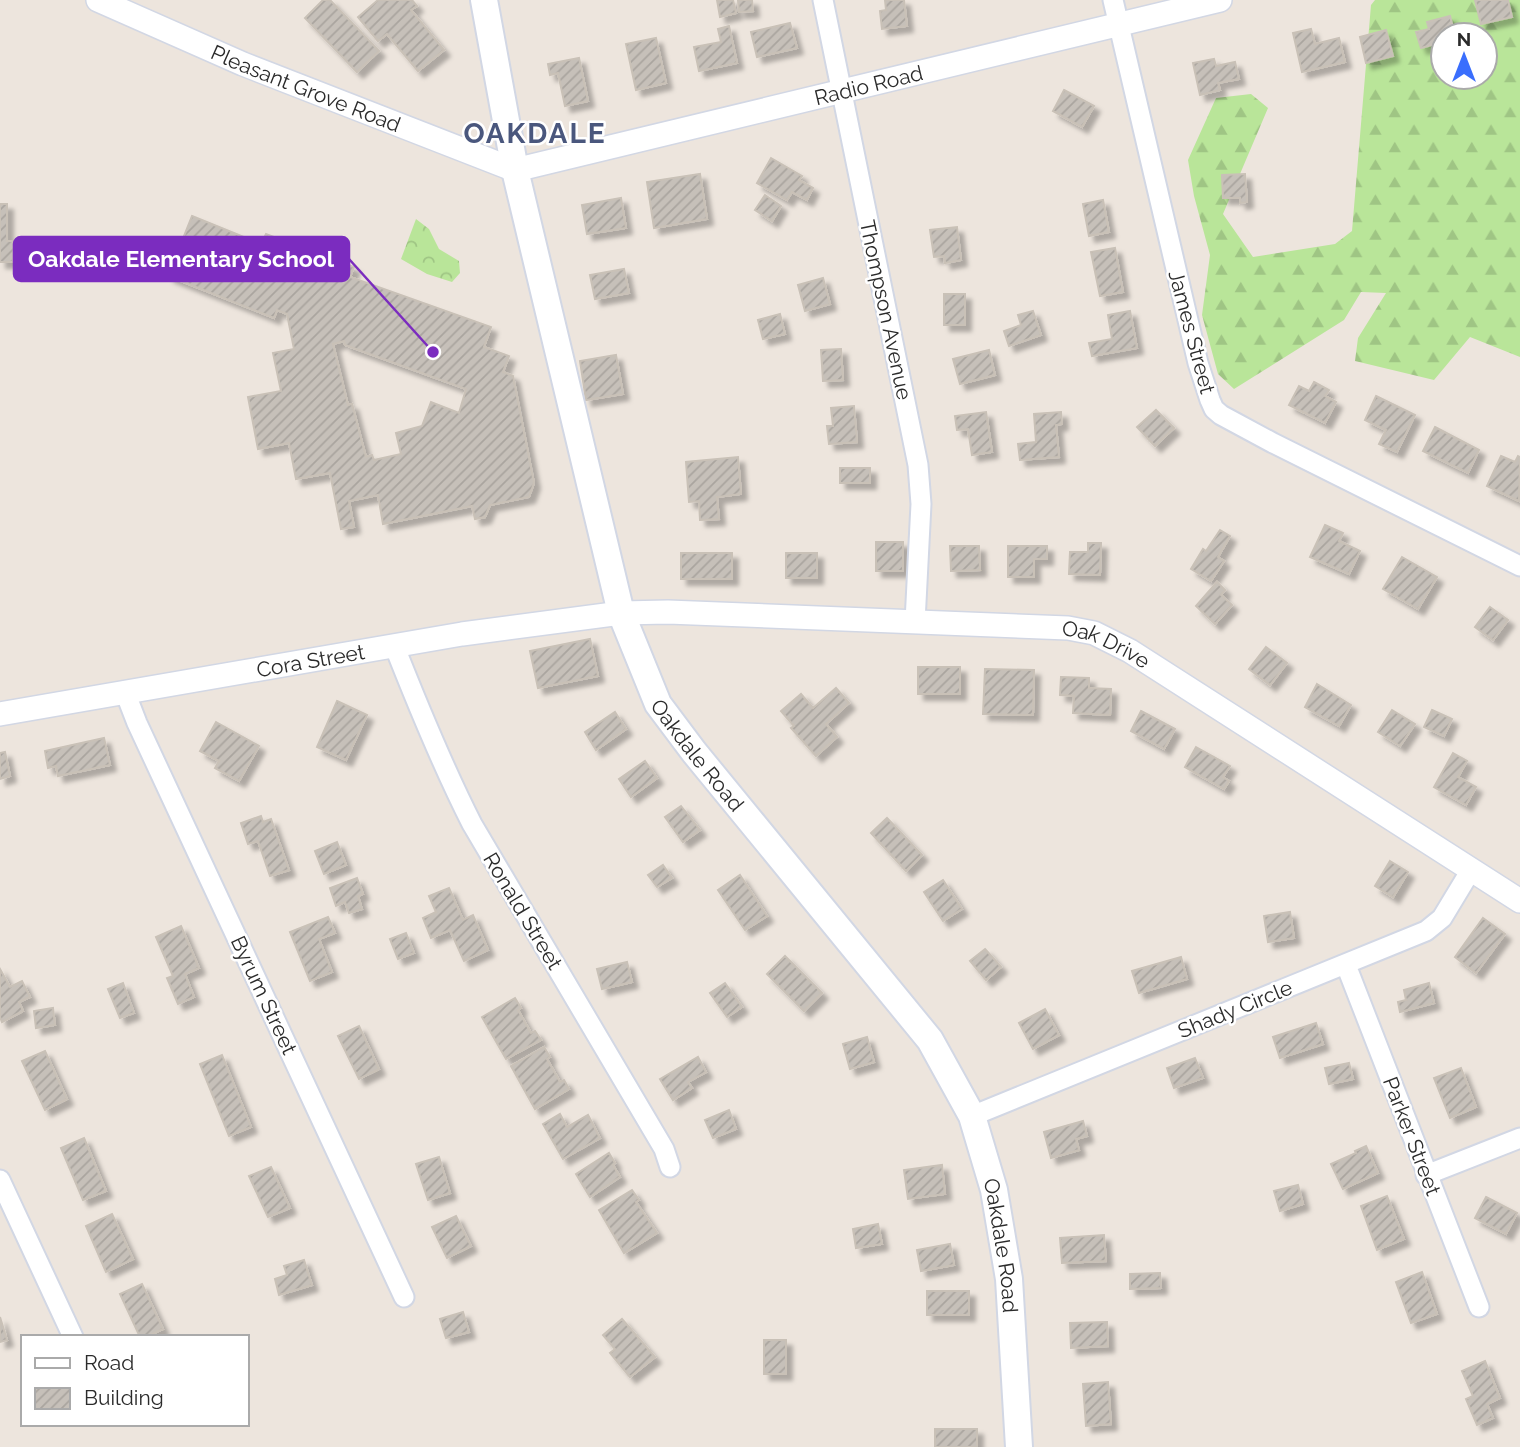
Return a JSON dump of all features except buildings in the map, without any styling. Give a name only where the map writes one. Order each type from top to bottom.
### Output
[{"type":"main road","name":"Oakdale Road","points":[[484,0],[515,170],[621,613],[658,704],[694,752],[930,1040],[972,1116],[993,1190],[1009,1279],[1019,1447]]},
{"type":"street","name":"Pleasant Grove Road","points":[[98,0],[243,64],[515,170]]},
{"type":"street","name":"Thompson Avenue","points":[[823,0],[918,465],[921,504],[915,622]]},
{"type":"street","name":"James Street","points":[[1113,0],[1198,363],[1214,409],[1273,443],[1520,566]]},
{"type":"street","name":"Radio Road","points":[[515,170],[1220,0]]},
{"type":"street","name":"Oak Drive","points":[[621,613],[1068,628],[1094,633],[1112,640],[1520,901]]},
{"type":"street","name":"Cora Street","points":[[0,714],[394,645],[621,613]]},
{"type":"street","name":"Ronald Street","points":[[394,645],[422,719],[472,824],[664,1149],[670,1167]]},
{"type":"street","name":"Byrum Street","points":[[125,692],[404,1297]]},
{"type":"street","name":"Shady Circle","points":[[972,1116],[1426,931],[1437,923],[1471,870]]},
{"type":"street","name":"Parker Street","points":[[1346,965],[1479,1307]]},
{"type":"street","points":[[1426,1175],[1520,1138]]},
{"type":"street","points":[[0,1180],[72,1335]]},
{"type":"green space","points":[[1375,0],[1520,0],[1520,357],[1470,337],[1434,380],[1355,361],[1358,338],[1386,293],[1361,292],[1344,320],[1234,389],[1218,374],[1202,315],[1210,255],[1194,196],[1188,160],[1216,98],[1251,94],[1268,108],[1223,214],[1253,257],[1335,244],[1352,231],[1371,5]]},
{"type":"green space","points":[[416,219],[429,229],[439,249],[459,261],[460,273],[452,282],[427,274],[401,259]]},
{"type":"place","name":"Oakdale Elementary School","points":[[433,352]]},
{"type":"district","name":"OAKDALE","points":[[535,133]]}]
